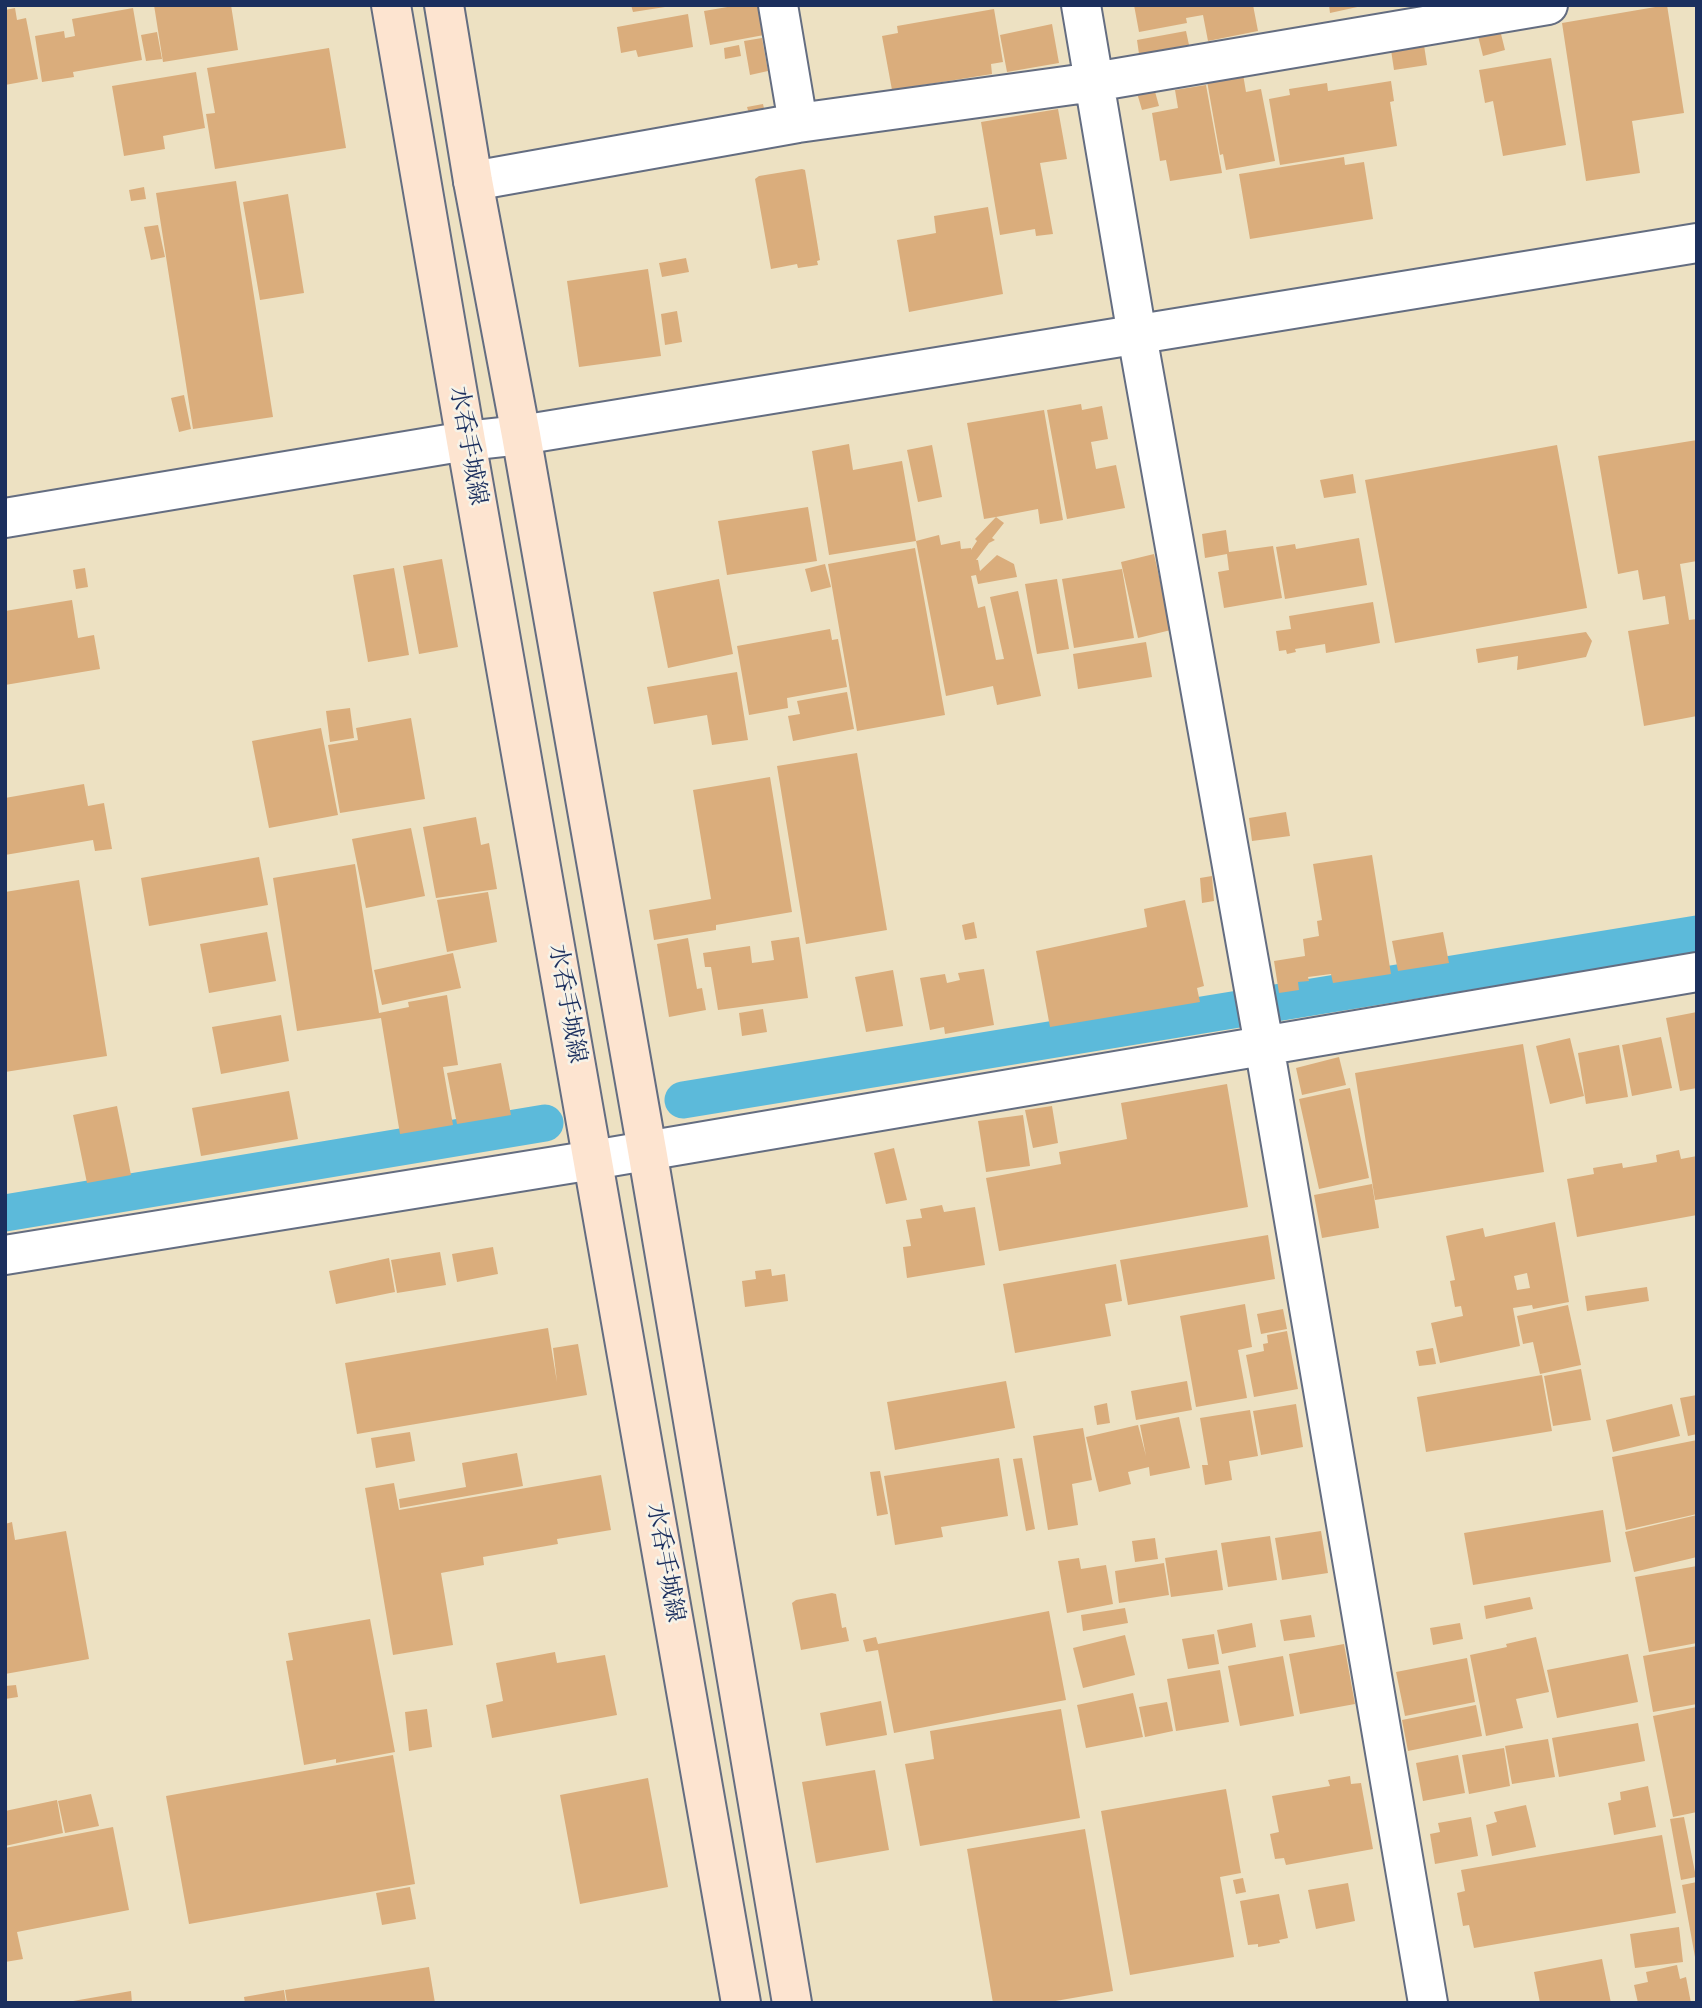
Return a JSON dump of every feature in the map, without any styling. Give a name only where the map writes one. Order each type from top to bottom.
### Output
[{"type":"main road","name":"水呑手城線","points":[[391,5],[741,2003]]},
{"type":"main road","points":[[444,5],[473,181],[648,1150],[792,2003]]},
{"type":"street","points":[[778,5],[798,123]]},
{"type":"street","points":[[1081,5],[1264,1045],[1427,2003]]},
{"type":"street","points":[[473,181],[798,123],[1094,82],[1548,5]]},
{"type":"street","points":[[5,518],[1697,243]]},
{"type":"street","points":[[5,1255],[593,1160],[1697,972]]},
{"type":"building","points":[[154,5],[231,5],[238,50],[163,62]]},
{"type":"building","points":[[631,5],[665,5],[665,7],[633,12]]},
{"type":"building","points":[[739,5],[760,5],[764,35],[710,45],[704,11]]},
{"type":"building","points":[[1134,5],[1253,5],[1258,31],[1208,41],[1203,15],[1186,18],[1187,23],[1139,32]]},
{"type":"building","points":[[1329,5],[1362,5],[1362,6],[1330,13]]},
{"type":"building","points":[[1667,5],[1684,113],[1632,121],[1640,173],[1586,181],[1562,23]]},
{"type":"building","points":[[15,8],[17,20],[26,18],[38,79],[5,85],[5,10]]},
{"type":"building","points":[[133,8],[142,60],[73,72],[74,77],[42,82],[35,36],[64,31],[65,38],[75,36],[72,19]]},
{"type":"building","points":[[994,9],[1003,62],[991,64],[992,74],[892,90],[882,36],[898,33],[897,26]]},
{"type":"building","points":[[688,14],[693,47],[638,57],[636,50],[621,53],[617,27]]},
{"type":"building","points":[[1052,24],[1059,63],[1007,72],[1000,35]]},
{"type":"building","points":[[1500,30],[1505,50],[1483,56],[1478,36]]},
{"type":"building","points":[[1186,31],[1189,45],[1139,54],[1137,40]]},
{"type":"building","points":[[157,32],[162,59],[146,61],[141,35]]},
{"type":"building","points":[[762,38],[768,71],[750,75],[744,41]]},
{"type":"building","points":[[739,45],[741,56],[725,59],[724,48]]},
{"type":"building","points":[[1424,45],[1427,65],[1394,70],[1391,50]]},
{"type":"building","points":[[329,48],[346,148],[215,169],[206,114],[215,113],[207,68]]},
{"type":"building","points":[[1551,58],[1566,145],[1503,156],[1493,101],[1485,103],[1479,70]]},
{"type":"building","points":[[196,72],[205,128],[163,136],[165,149],[124,156],[112,86]]},
{"type":"building","points":[[1243,74],[1246,92],[1261,89],[1275,161],[1226,170],[1223,154],[1220,155],[1207,81]]},
{"type":"building","points":[[1391,81],[1394,101],[1390,102],[1397,146],[1280,165],[1269,99],[1290,95],[1289,89],[1327,83],[1328,91]]},
{"type":"building","points":[[1206,85],[1222,173],[1170,181],[1166,160],[1160,161],[1152,113],[1178,108],[1175,90]]},
{"type":"building","points":[[1154,88],[1159,106],[1142,110],[1137,93]]},
{"type":"building","points":[[763,104],[765,113],[750,117],[747,107]]},
{"type":"building","points":[[1058,109],[1067,159],[1040,163],[1053,234],[1036,236],[1035,229],[1000,235],[981,122]]},
{"type":"building","points":[[1344,157],[1345,165],[1364,162],[1373,219],[1250,239],[1239,174]]},
{"type":"building","points":[[805,170],[820,260],[817,261],[818,265],[798,268],[797,264],[771,269],[755,179],[759,176]]},
{"type":"building","points":[[236,181],[273,417],[193,429],[156,193]]},
{"type":"building","points":[[144,187],[146,199],[131,201],[129,190]]},
{"type":"building","points":[[288,194],[304,293],[260,300],[243,202]]},
{"type":"building","points":[[988,207],[1003,294],[909,312],[897,240],[936,233],[934,216]]},
{"type":"building","points":[[158,225],[165,257],[151,260],[144,227]]},
{"type":"building","points":[[686,258],[689,272],[662,277],[659,263]]},
{"type":"building","points":[[648,269],[661,356],[579,367],[567,281]]},
{"type":"building","points":[[677,311],[682,342],[665,345],[661,314]]},
{"type":"building","points":[[184,395],[191,429],[179,432],[171,398]]},
{"type":"building","points":[[1081,404],[1082,410],[1102,406],[1108,439],[1091,442],[1096,469],[1116,465],[1125,508],[1067,519],[1047,410]]},
{"type":"building","points":[[1044,410],[1063,520],[1040,524],[1038,509],[984,519],[967,423]]},
{"type":"building","points":[[1697,440],[1697,561],[1680,564],[1689,620],[1697,619],[1697,716],[1644,726],[1628,631],[1669,624],[1665,596],[1643,600],[1638,570],[1618,574],[1598,456]]},
{"type":"building","points":[[849,444],[853,470],[902,461],[916,541],[829,555],[812,451]]},
{"type":"building","points":[[932,445],[942,497],[918,502],[907,450]]},
{"type":"building","points":[[1557,445],[1587,608],[1395,643],[1365,480]]},
{"type":"building","points":[[1353,474],[1356,493],[1324,498],[1320,480]]},
{"type":"building","points":[[808,507],[817,561],[727,575],[718,521]]},
{"type":"building","points":[[996,517],[1004,523],[992,538],[995,540],[989,543],[976,560],[980,571],[997,555],[1014,564],[1017,577],[978,584],[976,575],[971,576],[978,608],[985,606],[996,660],[1004,659],[990,597],[1018,591],[1041,696],[997,705],[993,686],[946,696],[916,541],[939,535],[941,545],[960,541],[961,549],[971,550],[977,541],[975,539]]},
{"type":"building","points":[[1226,530],[1229,552],[1273,546],[1282,598],[1224,608],[1218,572],[1229,570],[1227,554],[1205,558],[1202,534]]},
{"type":"building","points":[[1359,538],[1367,585],[1285,599],[1276,547],[1295,544],[1296,549]]},
{"type":"building","points":[[915,548],[945,715],[857,731],[828,564]]},
{"type":"building","points":[[1154,554],[1171,630],[1138,638],[1121,562]]},
{"type":"building","points":[[442,559],[458,647],[419,654],[403,566]]},
{"type":"building","points":[[825,564],[831,587],[811,592],[805,569]]},
{"type":"building","points":[[85,568],[88,587],[76,589],[73,570]]},
{"type":"building","points":[[394,568],[409,655],[368,662],[353,575]]},
{"type":"building","points":[[1122,569],[1134,638],[1074,648],[1062,579]]},
{"type":"building","points":[[719,579],[733,654],[668,668],[653,592]]},
{"type":"building","points":[[1057,579],[1069,649],[1037,654],[1025,584]]},
{"type":"building","points":[[72,600],[78,638],[94,635],[100,669],[5,685],[5,611]]},
{"type":"building","points":[[1373,602],[1380,643],[1326,653],[1325,644],[1295,649],[1296,652],[1287,654],[1286,650],[1279,651],[1276,631],[1291,629],[1289,616]]},
{"type":"building","points":[[830,629],[832,640],[838,639],[847,687],[787,698],[788,708],[749,715],[737,646]]},
{"type":"building","points":[[1586,632],[1592,641],[1586,657],[1517,670],[1518,656],[1478,663],[1476,649]]},
{"type":"building","points":[[1146,642],[1152,677],[1078,689],[1073,654]]},
{"type":"building","points":[[737,672],[748,740],[712,745],[707,715],[654,724],[647,687]]},
{"type":"building","points":[[847,692],[854,729],[793,741],[788,716],[800,714],[797,701]]},
{"type":"building","points":[[350,708],[354,738],[330,742],[326,711]]},
{"type":"building","points":[[411,718],[425,799],[340,813],[328,745],[358,740],[356,728]]},
{"type":"building","points":[[321,728],[338,815],[269,828],[252,741]]},
{"type":"building","points":[[857,753],[887,930],[806,944],[777,766]]},
{"type":"building","points":[[770,777],[792,912],[716,925],[716,930],[654,940],[649,910],[711,899],[693,790]]},
{"type":"building","points":[[84,784],[88,806],[104,803],[112,849],[95,851],[93,840],[5,855],[5,798]]},
{"type":"building","points":[[1286,812],[1290,836],[1252,841],[1249,818]]},
{"type":"building","points":[[476,817],[481,845],[489,843],[497,889],[436,898],[423,827]]},
{"type":"building","points":[[411,828],[425,896],[366,908],[352,839]]},
{"type":"building","points":[[1372,855],[1391,974],[1333,983],[1331,974],[1308,977],[1309,981],[1298,982],[1299,990],[1279,993],[1274,961],[1305,956],[1303,939],[1319,936],[1317,921],[1322,920],[1313,864]]},
{"type":"building","points":[[259,857],[268,905],[149,926],[141,878]]},
{"type":"building","points":[[355,864],[379,1013],[409,1007],[408,1002],[447,995],[458,1065],[443,1067],[453,1125],[400,1134],[381,1018],[297,1031],[273,878]]},
{"type":"building","points":[[1212,876],[1214,901],[1202,903],[1200,878]]},
{"type":"building","points":[[79,880],[107,1056],[5,1072],[5,892]]},
{"type":"building","points":[[488,892],[497,942],[447,952],[437,900]]},
{"type":"building","points":[[1185,900],[1204,986],[1197,988],[1200,1002],[1050,1027],[1036,951],[1147,927],[1144,909]]},
{"type":"building","points":[[974,922],[977,938],[965,940],[962,925]]},
{"type":"building","points":[[267,932],[276,981],[209,993],[200,944]]},
{"type":"building","points":[[1443,932],[1449,963],[1398,971],[1392,941]]},
{"type":"building","points":[[799,937],[808,998],[718,1010],[711,967],[705,967],[703,953],[750,946],[752,963],[774,960],[771,941]]},
{"type":"building","points":[[688,938],[697,989],[702,988],[706,1010],[669,1017],[657,944]]},
{"type":"building","points":[[453,953],[461,988],[382,1005],[374,970]]},
{"type":"building","points":[[984,969],[994,1025],[945,1034],[944,1027],[930,1030],[920,978],[945,974],[947,983],[960,980],[958,973]]},
{"type":"building","points":[[893,970],[903,1026],[866,1032],[855,977]]},
{"type":"building","points":[[763,1009],[767,1032],[742,1036],[739,1013]]},
{"type":"building","points":[[1697,1012],[1697,1088],[1680,1091],[1666,1018]]},
{"type":"building","points":[[281,1015],[289,1061],[221,1074],[212,1027]]},
{"type":"building","points":[[1661,1037],[1672,1088],[1632,1096],[1622,1045]]},
{"type":"building","points":[[1570,1038],[1584,1096],[1550,1104],[1536,1046]]},
{"type":"building","points":[[1523,1044],[1544,1172],[1375,1200],[1355,1073]]},
{"type":"building","points":[[1619,1045],[1628,1097],[1586,1104],[1578,1053]]},
{"type":"building","points":[[1339,1057],[1346,1085],[1302,1095],[1296,1068]]},
{"type":"building","points":[[501,1063],[511,1115],[457,1124],[447,1073]]},
{"type":"building","points":[[1227,1084],[1248,1207],[999,1251],[986,1178],[1061,1164],[1059,1152],[1127,1139],[1121,1103]]},
{"type":"building","points":[[1350,1088],[1369,1178],[1319,1189],[1299,1099]]},
{"type":"building","points":[[289,1091],[298,1139],[201,1156],[192,1108]]},
{"type":"building","points":[[117,1106],[131,1175],[87,1183],[73,1115]]},
{"type":"building","points":[[1052,1106],[1058,1143],[1033,1148],[1025,1110]]},
{"type":"building","points":[[1023,1115],[1030,1166],[986,1172],[978,1121]]},
{"type":"building","points":[[894,1148],[907,1200],[886,1204],[874,1153]]},
{"type":"building","points":[[1679,1150],[1681,1159],[1697,1156],[1697,1215],[1577,1237],[1567,1179],[1594,1174],[1593,1168],[1622,1163],[1623,1168],[1657,1162],[1656,1155]]},
{"type":"building","points":[[1372,1184],[1379,1228],[1322,1238],[1314,1195]]},
{"type":"building","points":[[942,1205],[944,1212],[975,1207],[985,1265],[907,1278],[903,1247],[911,1246],[906,1220],[922,1218],[920,1209]]},
{"type":"building","points":[[1555,1222],[1569,1302],[1533,1309],[1532,1305],[1513,1308],[1520,1346],[1440,1363],[1431,1323],[1463,1316],[1461,1306],[1455,1307],[1450,1281],[1455,1280],[1446,1236],[1483,1228],[1485,1237]],"holes":[[[1527,1273],[1530,1288],[1517,1290],[1514,1276]]]},
{"type":"building","points":[[1268,1235],[1275,1279],[1128,1305],[1120,1260]]},
{"type":"building","points":[[493,1247],[498,1274],[457,1282],[452,1254]]},
{"type":"building","points":[[440,1252],[446,1285],[397,1293],[391,1260]]},
{"type":"building","points":[[389,1258],[395,1292],[336,1304],[329,1271]]},
{"type":"building","points":[[1116,1264],[1122,1301],[1105,1304],[1111,1336],[1015,1353],[1003,1284]]},
{"type":"building","points":[[771,1269],[772,1276],[785,1274],[788,1301],[745,1307],[742,1281],[756,1279],[755,1271]]},
{"type":"building","points":[[1647,1287],[1649,1301],[1587,1311],[1585,1296]]},
{"type":"building","points":[[1245,1304],[1252,1347],[1238,1350],[1247,1398],[1196,1407],[1180,1316]]},
{"type":"building","points":[[1568,1305],[1581,1365],[1540,1374],[1533,1342],[1523,1344],[1517,1316]]},
{"type":"building","points":[[1283,1309],[1287,1329],[1261,1334],[1257,1314]]},
{"type":"building","points":[[548,1328],[557,1382],[553,1348],[578,1344],[587,1395],[357,1434],[345,1363]]},
{"type":"building","points":[[1287,1331],[1298,1389],[1254,1397],[1246,1355],[1264,1351],[1263,1344],[1268,1343],[1267,1335]]},
{"type":"building","points":[[1433,1348],[1436,1364],[1419,1366],[1416,1351]]},
{"type":"building","points":[[1581,1369],[1591,1420],[1553,1426],[1544,1376]]},
{"type":"building","points":[[1542,1375],[1552,1431],[1426,1452],[1417,1397]]},
{"type":"building","points":[[1006,1381],[1015,1428],[895,1450],[887,1402]]},
{"type":"building","points":[[1187,1381],[1192,1410],[1136,1420],[1131,1391]]},
{"type":"building","points":[[1697,1395],[1697,1434],[1688,1436],[1680,1398]]},
{"type":"building","points":[[1107,1403],[1110,1423],[1097,1425],[1094,1406]]},
{"type":"building","points":[[1296,1404],[1303,1447],[1261,1455],[1253,1411]]},
{"type":"building","points":[[1672,1404],[1680,1436],[1613,1452],[1606,1420]]},
{"type":"building","points":[[1250,1410],[1258,1456],[1229,1461],[1232,1480],[1205,1485],[1202,1465],[1208,1465],[1200,1418]]},
{"type":"building","points":[[1179,1417],[1190,1468],[1150,1476],[1149,1467],[1128,1472],[1131,1484],[1099,1492],[1086,1437],[1138,1425],[1146,1456],[1140,1425]]},
{"type":"building","points":[[1083,1428],[1092,1480],[1072,1484],[1078,1525],[1048,1530],[1033,1436]]},
{"type":"building","points":[[410,1432],[415,1461],[376,1468],[371,1438]]},
{"type":"building","points":[[1697,1440],[1697,1514],[1626,1530],[1612,1457]]},
{"type":"building","points":[[517,1453],[523,1486],[400,1508],[399,1499],[466,1487],[462,1463]]},
{"type":"building","points":[[999,1458],[1008,1516],[941,1527],[943,1537],[895,1545],[884,1476]]},
{"type":"building","points":[[1022,1458],[1035,1529],[1026,1531],[1013,1459]]},
{"type":"building","points":[[880,1471],[888,1514],[877,1516],[870,1472]]},
{"type":"building","points":[[601,1475],[611,1530],[557,1539],[558,1544],[483,1557],[484,1565],[441,1573],[453,1645],[393,1655],[365,1488],[394,1483],[399,1510]]},
{"type":"building","points":[[1603,1510],[1611,1562],[1473,1585],[1464,1533]]},
{"type":"building","points":[[1697,1515],[1697,1557],[1634,1572],[1625,1532]]},
{"type":"building","points":[[12,1522],[15,1540],[66,1531],[89,1659],[5,1674],[5,1524]]},
{"type":"building","points":[[1321,1531],[1328,1573],[1282,1580],[1275,1538]]},
{"type":"building","points":[[1270,1536],[1277,1580],[1228,1587],[1221,1543]]},
{"type":"building","points":[[1155,1538],[1158,1559],[1135,1562],[1132,1541]]},
{"type":"building","points":[[1217,1550],[1223,1590],[1171,1597],[1165,1558]]},
{"type":"building","points":[[1079,1558],[1081,1569],[1106,1565],[1113,1604],[1067,1613],[1058,1561]]},
{"type":"building","points":[[1164,1563],[1169,1595],[1119,1603],[1115,1571]]},
{"type":"building","points":[[1697,1566],[1697,1643],[1649,1652],[1635,1577]]},
{"type":"building","points":[[836,1594],[842,1628],[846,1627],[849,1641],[801,1650],[792,1603]]},
{"type":"building","points":[[1530,1597],[1533,1609],[1486,1619],[1484,1606]]},
{"type":"building","points":[[1125,1608],[1128,1623],[1083,1631],[1081,1615]]},
{"type":"building","points":[[1049,1611],[1066,1700],[894,1733],[878,1650],[866,1652],[863,1640],[876,1637],[878,1644]]},
{"type":"building","points":[[1311,1615],[1315,1637],[1284,1641],[1280,1620]]},
{"type":"building","points":[[370,1619],[395,1752],[336,1763],[336,1759],[304,1765],[286,1661],[293,1660],[288,1633]]},
{"type":"building","points":[[1252,1623],[1256,1647],[1222,1654],[1217,1630]]},
{"type":"building","points":[[1460,1623],[1463,1639],[1433,1645],[1430,1628]]},
{"type":"building","points":[[1214,1634],[1219,1664],[1188,1669],[1182,1639]]},
{"type":"building","points":[[1125,1635],[1135,1675],[1083,1688],[1073,1648]]},
{"type":"building","points":[[1536,1637],[1549,1692],[1516,1699],[1523,1728],[1486,1736],[1470,1655]]},
{"type":"building","points":[[1344,1644],[1355,1704],[1300,1714],[1289,1654]]},
{"type":"building","points":[[1697,1646],[1697,1704],[1653,1712],[1643,1656]]},
{"type":"building","points":[[555,1652],[557,1663],[605,1655],[617,1715],[492,1738],[486,1705],[503,1701],[496,1663]]},
{"type":"building","points":[[1628,1654],[1638,1702],[1557,1718],[1547,1670]]},
{"type":"building","points":[[1283,1656],[1294,1716],[1240,1726],[1228,1666]]},
{"type":"building","points":[[1467,1658],[1475,1702],[1405,1716],[1396,1672]]},
{"type":"building","points":[[1220,1670],[1229,1722],[1176,1731],[1167,1679]]},
{"type":"building","points":[[16,1685],[18,1697],[5,1699],[5,1686]]},
{"type":"building","points":[[1133,1693],[1143,1737],[1086,1748],[1077,1705]]},
{"type":"building","points":[[881,1701],[887,1735],[826,1746],[820,1713]]},
{"type":"building","points":[[1167,1702],[1173,1731],[1145,1737],[1139,1707]]},
{"type":"building","points":[[1476,1705],[1482,1736],[1408,1751],[1402,1720]]},
{"type":"building","points":[[1697,1707],[1697,1812],[1673,1817],[1653,1716]]},
{"type":"building","points":[[427,1709],[432,1747],[409,1751],[405,1712]]},
{"type":"building","points":[[1061,1709],[1080,1818],[920,1846],[905,1764],[934,1759],[930,1731]]},
{"type":"building","points":[[1638,1723],[1645,1761],[1559,1777],[1552,1738]]},
{"type":"building","points":[[1548,1739],[1555,1777],[1512,1784],[1505,1746]]},
{"type":"building","points":[[1504,1748],[1510,1786],[1469,1794],[1462,1755]]},
{"type":"building","points":[[393,1755],[415,1884],[189,1924],[166,1796]]},
{"type":"building","points":[[1458,1755],[1465,1793],[1423,1801],[1416,1763]]},
{"type":"building","points":[[875,1770],[889,1850],[816,1863],[802,1782]]},
{"type":"building","points":[[1350,1776],[1351,1784],[1361,1783],[1373,1849],[1286,1865],[1284,1858],[1275,1859],[1270,1834],[1279,1832],[1272,1796],[1330,1786],[1328,1780]]},
{"type":"building","points":[[648,1778],[668,1887],[580,1904],[560,1795]]},
{"type":"building","points":[[1648,1786],[1656,1827],[1614,1835],[1608,1803],[1621,1800],[1620,1792]]},
{"type":"building","points":[[1226,1789],[1241,1873],[1220,1877],[1234,1957],[1130,1975],[1101,1811]]},
{"type":"building","points":[[91,1794],[99,1826],[65,1833],[58,1801]]},
{"type":"building","points":[[57,1800],[63,1833],[5,1846],[5,1811]]},
{"type":"building","points":[[1526,1805],[1536,1847],[1492,1856],[1486,1825],[1497,1822],[1494,1812]]},
{"type":"building","points":[[1471,1817],[1478,1856],[1435,1864],[1430,1834],[1440,1832],[1438,1823]]},
{"type":"building","points":[[1684,1817],[1696,1877],[1681,1880],[1670,1819]]},
{"type":"building","points":[[113,1827],[129,1910],[17,1932],[23,1959],[5,1962],[5,1848]]},
{"type":"building","points":[[1085,1829],[1113,1991],[1044,2003],[993,2003],[967,1849]]},
{"type":"building","points":[[1662,1835],[1676,1913],[1474,1948],[1469,1925],[1463,1926],[1457,1893],[1465,1891],[1461,1870]]},
{"type":"building","points":[[1243,1878],[1246,1892],[1236,1894],[1233,1880]]},
{"type":"building","points":[[1697,1882],[1697,1956],[1695,1957],[1682,1885]]},
{"type":"building","points":[[1348,1883],[1355,1921],[1316,1929],[1308,1890]]},
{"type":"building","points":[[410,1887],[416,1919],[382,1925],[376,1893]]},
{"type":"building","points":[[1279,1894],[1288,1938],[1279,1940],[1280,1943],[1258,1947],[1258,1944],[1248,1945],[1240,1901]]},
{"type":"building","points":[[1679,1927],[1683,1962],[1635,1968],[1630,1934]]},
{"type":"building","points":[[1602,1959],[1611,2003],[1540,2003],[1534,1972]]},
{"type":"building","points":[[1677,1965],[1680,1979],[1686,1977],[1691,2003],[1638,2003],[1634,1985],[1648,1982],[1646,1972]]},
{"type":"building","points":[[429,1967],[435,2003],[287,2003],[285,1990]]},
{"type":"building","points":[[284,1990],[286,2003],[245,2003],[244,1997]]},
{"type":"building","points":[[131,1991],[132,2003],[73,2003],[73,2001]]},
{"type":"waterway","points":[[683,1100],[1697,934]]},
{"type":"waterway","points":[[5,1213],[545,1123]]}]
